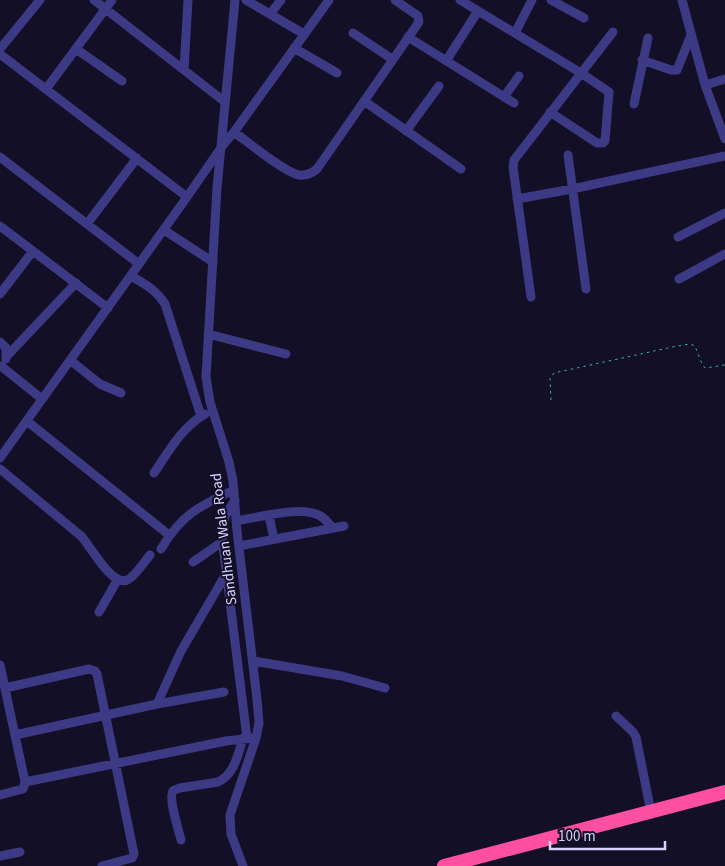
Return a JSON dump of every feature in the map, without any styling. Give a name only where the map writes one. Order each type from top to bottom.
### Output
[{"type":"highway","points":[[444,866],[725,792]]},
{"type":"street","points":[[0,49],[40,0]]},
{"type":"street","points":[[94,0],[225,102]]},
{"type":"street","points":[[46,89],[112,0]]},
{"type":"street","points":[[184,70],[188,0]]},
{"type":"street","name":"Sandhuan Wala Road","points":[[236,0],[225,102],[223,145],[217,188],[206,377],[212,410],[229,462],[234,490],[259,723],[249,738],[230,815],[231,834],[243,866]]},
{"type":"street","points":[[246,0],[304,34]]},
{"type":"street","points":[[270,14],[281,0]]},
{"type":"street","points":[[0,458],[329,0]]},
{"type":"street","points":[[234,132],[290,171],[304,175],[311,174],[317,169],[419,22],[420,18],[416,14],[395,0]]},
{"type":"street","points":[[460,0],[609,92],[604,142],[597,142],[550,112]]},
{"type":"street","points":[[515,33],[532,0]]},
{"type":"street","points":[[551,0],[584,18]]},
{"type":"street","points":[[682,0],[705,84],[725,139]]},
{"type":"street","points":[[446,61],[478,11]]},
{"type":"street","points":[[530,297],[513,167],[514,160],[613,32]]},
{"type":"street","points":[[353,33],[392,59]]},
{"type":"street","points":[[642,60],[671,70],[677,70],[692,35]]},
{"type":"street","points":[[408,37],[514,103]]},
{"type":"street","points":[[634,104],[648,38]]},
{"type":"street","points":[[294,48],[338,73]]},
{"type":"street","points":[[76,49],[122,81]]},
{"type":"street","points":[[0,54],[187,197]]},
{"type":"street","points":[[504,97],[519,76]]},
{"type":"street","points":[[705,84],[725,79]]},
{"type":"street","points":[[406,131],[438,86]]},
{"type":"street","points":[[364,101],[461,170]]},
{"type":"street","points":[[568,155],[586,289]]},
{"type":"street","points":[[517,199],[725,156]]},
{"type":"street","points":[[0,157],[139,264]]},
{"type":"street","points":[[87,224],[137,158]]},
{"type":"street","points":[[678,237],[725,213]]},
{"type":"street","points":[[0,226],[108,308]]},
{"type":"street","points":[[164,230],[213,262]]},
{"type":"street","points":[[0,294],[33,251]]},
{"type":"street","points":[[679,279],[725,254]]},
{"type":"street","points":[[130,276],[149,286],[165,304],[201,416]]},
{"type":"street","points":[[42,399],[1,367],[7,356],[76,283]]},
{"type":"street","points":[[208,334],[286,354]]},
{"type":"street","points":[[0,342],[6,348],[7,356]]},
{"type":"street","points":[[70,360],[100,384],[121,393]]},
{"type":"street","points":[[154,473],[184,430],[201,416],[212,410]]},
{"type":"street","points":[[27,420],[169,535]]},
{"type":"street","points":[[0,469],[82,536],[94,556],[118,579],[123,581],[129,579],[150,555]]},
{"type":"street","points":[[161,549],[169,535],[194,510],[234,490]]},
{"type":"street","points":[[181,840],[172,804],[172,793],[174,790],[218,782],[224,779],[234,767],[249,738],[222,542],[225,516],[235,500]]},
{"type":"street","points":[[236,521],[306,512],[322,517],[333,528]]},
{"type":"street","points":[[269,516],[274,540]]},
{"type":"street","points":[[239,546],[344,526]]},
{"type":"street","points":[[193,562],[222,542]]},
{"type":"street","points":[[157,704],[182,651],[226,574]]},
{"type":"street","points":[[99,612],[118,579]]},
{"type":"street","points":[[253,661],[342,676],[386,688]]},
{"type":"street","points":[[0,665],[3,692],[25,782],[23,789],[0,796]]},
{"type":"street","points":[[3,692],[92,669],[97,674],[107,715],[134,854],[132,858],[102,866]]},
{"type":"street","points":[[15,735],[157,704],[224,692]]},
{"type":"street","points":[[616,716],[636,736],[651,812]]},
{"type":"street","points":[[25,782],[249,738]]},
{"type":"street","points":[[0,856],[20,852]]},
{"type":"path","points":[[551,400],[550,378],[554,373],[685,344],[695,346],[705,368],[725,365]]}]
